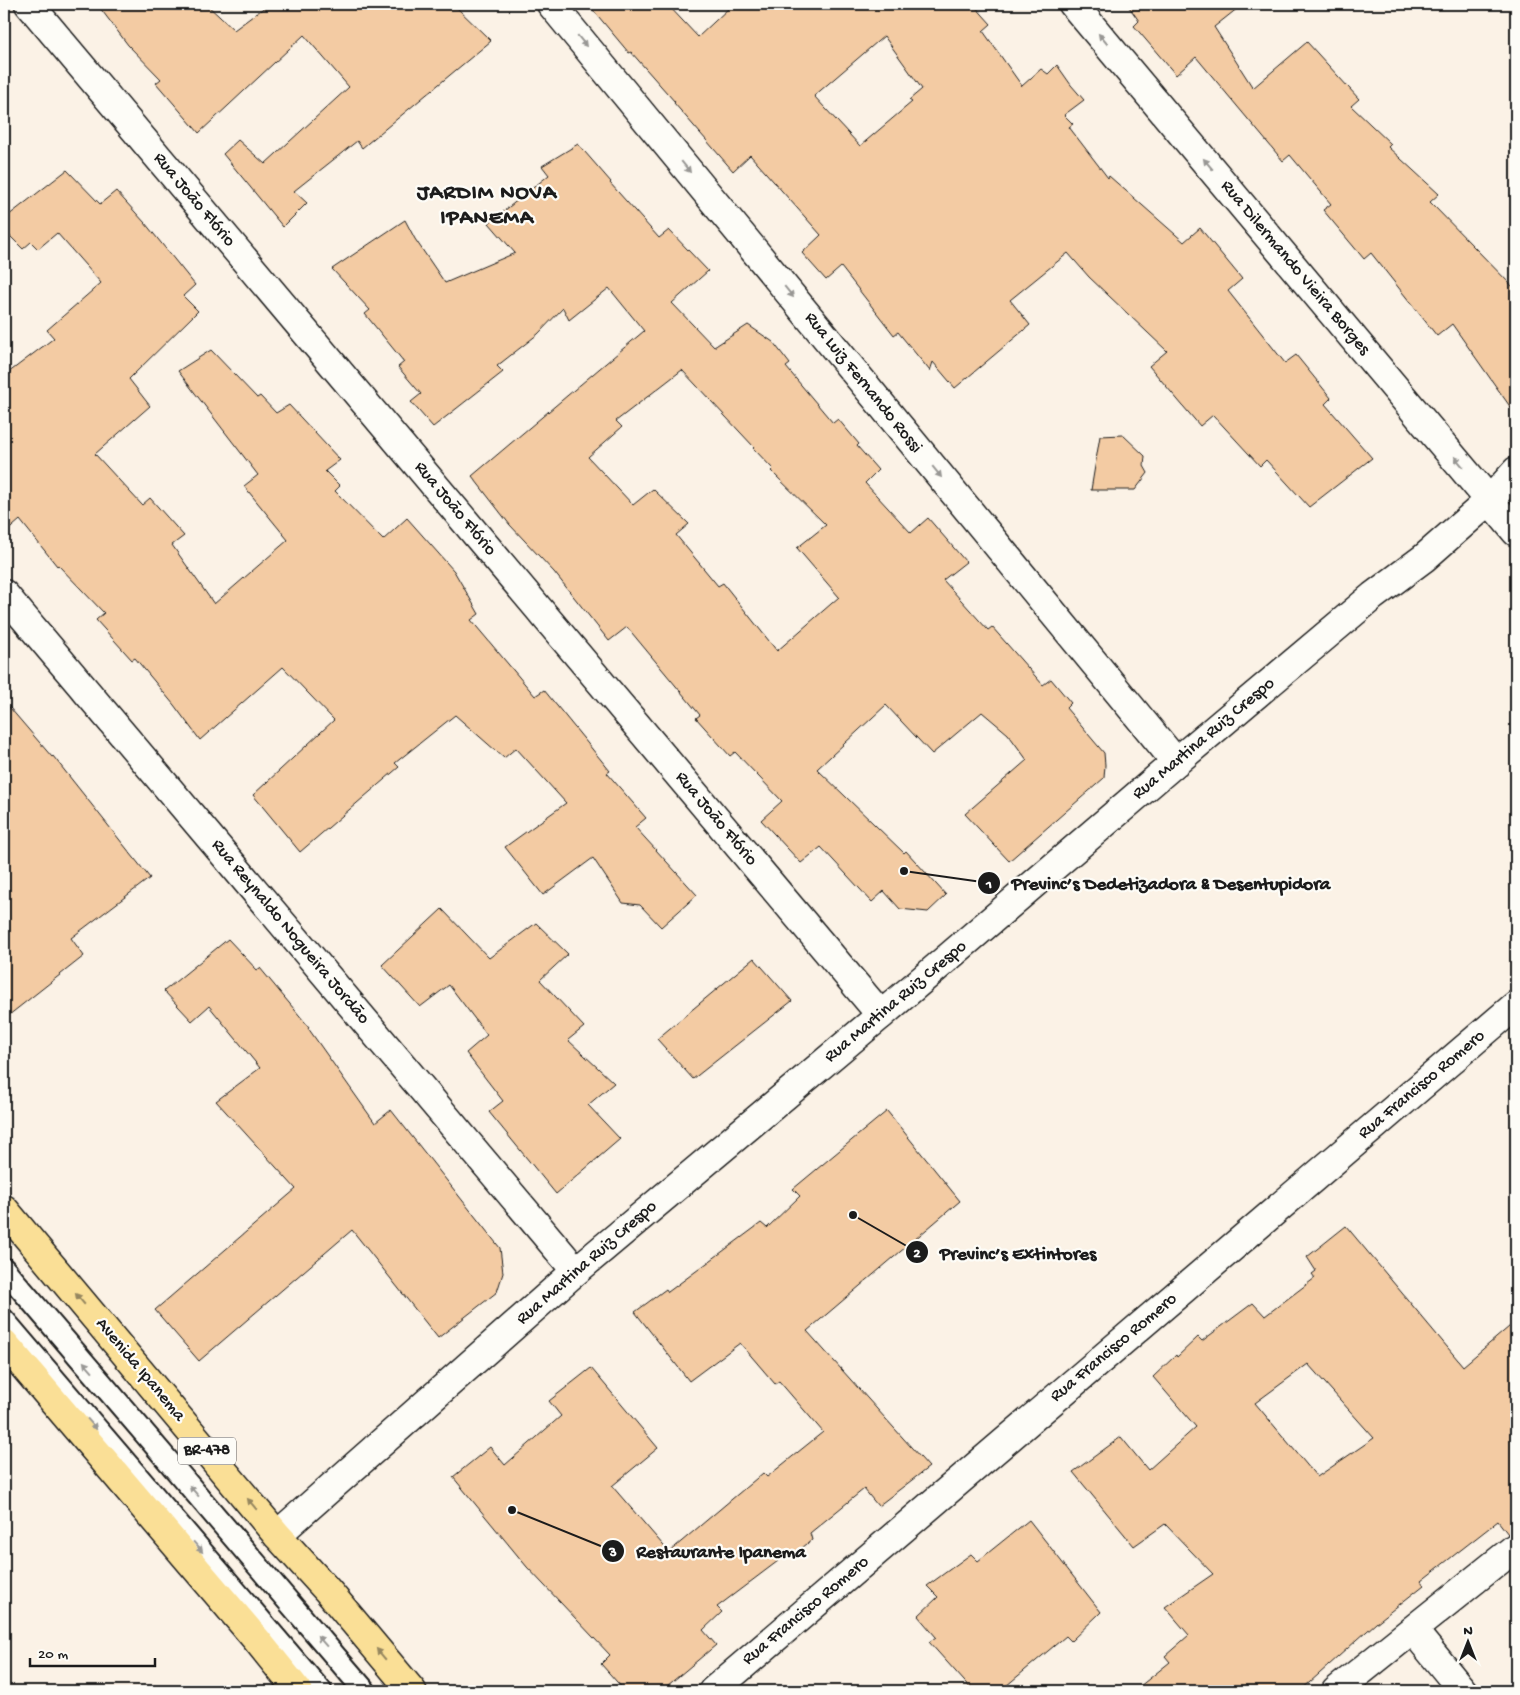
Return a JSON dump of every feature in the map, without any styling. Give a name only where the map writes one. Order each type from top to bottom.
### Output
[{"type":"main road","name":"Avenida Ipanema","points":[[4,1209],[412,1691]]},
{"type":"main road","points":[[4,1343],[298,1691]]},
{"type":"street","name":"Rua João Flório","points":[[29,4],[882,1015]]},
{"type":"street","name":"Rua Luiz Fernando Rossi","points":[[551,4],[1176,762]]},
{"type":"street","name":"Rua Dilermando Vieira Borges","points":[[1073,4],[1516,532]]},
{"type":"street","name":"Rua Martina Ruiz Crespo","points":[[278,1534],[576,1271],[882,1015],[1176,762],[1374,596],[1424,558],[1490,500],[1516,471]]},
{"type":"street","name":"Rua Reynaldo Nogueira Jordão","points":[[4,594],[576,1271]]},
{"type":"street","name":"Rua Francisco Romero","points":[[712,1691],[1516,1005]]},
{"type":"street","points":[[1336,1691],[1516,1547]]},
{"type":"street","points":[[1413,1630],[1463,1691]]},
{"type":"lane","points":[[4,1269],[365,1691]]},
{"type":"lane","points":[[4,1320],[321,1691]]},
{"type":"building","points":[[97,4],[206,4],[234,30],[269,4],[453,4],[491,41],[362,148],[357,141],[294,191],[307,203],[283,227],[223,154],[238,140],[265,164],[349,87],[304,35],[199,133],[156,83],[161,79],[128,45]]},
{"type":"building","points":[[588,4],[667,4],[698,37],[730,7],[815,9],[812,4],[973,4],[991,24],[983,31],[1022,86],[1041,69],[1048,74],[1057,65],[1084,100],[1064,115],[1073,124],[1069,127],[1108,178],[1109,176],[1184,242],[1200,228],[1242,279],[1228,291],[1285,363],[1296,355],[1331,398],[1325,404],[1372,458],[1309,507],[1266,460],[1260,466],[1213,415],[1200,426],[1149,366],[1167,351],[1089,277],[1068,253],[1010,300],[1030,325],[955,388],[933,362],[930,371],[898,332],[894,335],[841,267],[826,280],[802,253],[821,235],[750,155],[733,171],[631,52],[629,53]],"holes":[[[884,36],[922,89],[909,100],[912,102],[860,146],[814,96]]]},
{"type":"building","points":[[1127,4],[1243,4],[1214,27],[1253,88],[1307,42],[1359,99],[1351,106],[1391,144],[1388,147],[1439,194],[1430,202],[1516,290],[1516,415],[1452,324],[1437,336],[1371,253],[1364,259],[1323,210],[1331,204],[1290,155],[1283,161],[1196,57],[1176,75],[1134,26],[1139,21]]},
{"type":"building","points":[[578,144],[659,238],[669,230],[708,271],[672,303],[714,347],[748,325],[773,342],[790,364],[786,367],[833,423],[838,419],[859,444],[857,446],[878,470],[865,483],[911,533],[928,518],[966,562],[943,580],[988,630],[992,627],[1043,685],[1051,679],[1071,703],[1066,708],[1104,753],[1104,778],[1009,861],[965,814],[1027,760],[1008,734],[982,712],[932,754],[886,705],[817,769],[904,853],[906,851],[946,895],[928,912],[900,909],[884,891],[872,902],[821,847],[801,863],[761,820],[782,801],[735,752],[730,756],[696,718],[700,715],[627,627],[609,641],[554,572],[510,525],[472,476],[644,331],[609,288],[569,320],[563,308],[538,334],[497,366],[503,372],[433,427],[411,402],[421,394],[398,367],[404,362],[365,314],[370,310],[332,269],[405,220],[415,239],[445,283],[515,253],[489,223],[549,175],[542,166]],"holes":[[[682,370],[773,469],[771,471],[826,525],[797,548],[839,597],[777,651],[723,583],[718,586],[676,535],[689,524],[653,489],[633,505],[588,457],[622,427],[616,421]]]},
{"type":"building","points":[[67,170],[100,204],[116,191],[145,223],[195,285],[183,296],[198,311],[129,379],[150,406],[95,454],[142,505],[150,498],[184,536],[172,545],[214,604],[288,540],[244,486],[258,475],[178,371],[211,350],[257,398],[260,396],[276,413],[289,405],[340,460],[325,471],[340,486],[335,491],[383,540],[407,518],[454,571],[479,614],[471,620],[535,696],[544,690],[610,771],[607,773],[646,818],[635,827],[697,895],[661,927],[640,905],[623,903],[593,858],[543,895],[505,847],[566,803],[516,748],[504,758],[455,715],[395,763],[399,767],[300,852],[253,795],[334,720],[283,667],[200,740],[135,658],[132,660],[96,620],[104,613],[57,566],[20,520],[4,534],[4,376],[54,338],[47,330],[101,283],[57,233],[38,249],[31,242],[23,249],[4,230],[4,219]]},
{"type":"building","points":[[1123,435],[1145,456],[1144,466],[1148,473],[1135,490],[1091,490],[1100,436]]},
{"type":"building","points":[[4,701],[53,756],[150,878],[71,938],[84,956],[4,1019]]},
{"type":"building","points":[[442,909],[489,958],[536,923],[568,954],[540,980],[584,1027],[568,1040],[614,1083],[588,1105],[620,1139],[556,1194],[489,1112],[503,1101],[466,1053],[487,1035],[449,985],[420,1007],[382,965]]},
{"type":"building","points":[[228,939],[257,970],[260,968],[309,1027],[375,1123],[391,1110],[500,1248],[503,1273],[497,1292],[438,1338],[352,1230],[199,1361],[155,1310],[296,1189],[216,1101],[260,1068],[209,1006],[192,1021],[164,991]]},
{"type":"building","points":[[754,958],[792,1001],[693,1079],[657,1039]]},
{"type":"building","points":[[887,1111],[960,1201],[807,1331],[929,1467],[878,1506],[864,1489],[810,1533],[812,1540],[793,1555],[790,1552],[717,1607],[722,1612],[703,1630],[716,1645],[661,1691],[625,1691],[601,1664],[610,1655],[527,1567],[453,1477],[490,1447],[505,1465],[561,1416],[549,1401],[591,1368],[658,1448],[612,1486],[669,1552],[763,1473],[767,1477],[823,1432],[779,1381],[775,1384],[740,1343],[689,1381],[635,1312],[666,1289],[668,1292],[761,1223],[767,1228],[800,1196],[793,1189]]},
{"type":"building","points":[[1346,1226],[1463,1366],[1516,1321],[1516,1532],[1508,1534],[1498,1521],[1421,1581],[1424,1585],[1376,1623],[1300,1691],[1134,1691],[1170,1662],[1165,1656],[1189,1635],[1165,1607],[1213,1574],[1165,1524],[1134,1546],[1073,1472],[1121,1437],[1148,1470],[1196,1427],[1153,1377],[1198,1337],[1202,1341],[1253,1303],[1265,1316],[1315,1278],[1312,1274],[1316,1271],[1307,1257]],"holes":[[[1308,1364],[1374,1438],[1317,1477],[1255,1403]]]},
{"type":"building","points":[[1029,1520],[1101,1612],[1071,1641],[1066,1636],[1000,1691],[973,1691],[929,1642],[936,1637],[918,1616],[938,1597],[927,1586],[971,1554],[978,1561]]},
{"type":"place","name":"Previnc’s Dedetizadora & Desentupidora","points":[[904,871]]},
{"type":"place","name":"Previnc’s Extintores","points":[[853,1215]]},
{"type":"place","name":"Restaurante Ipanema","points":[[512,1510]]},
{"type":"district","name":"JARDIM NOVA IPANEMA","points":[[487,206]]}]
